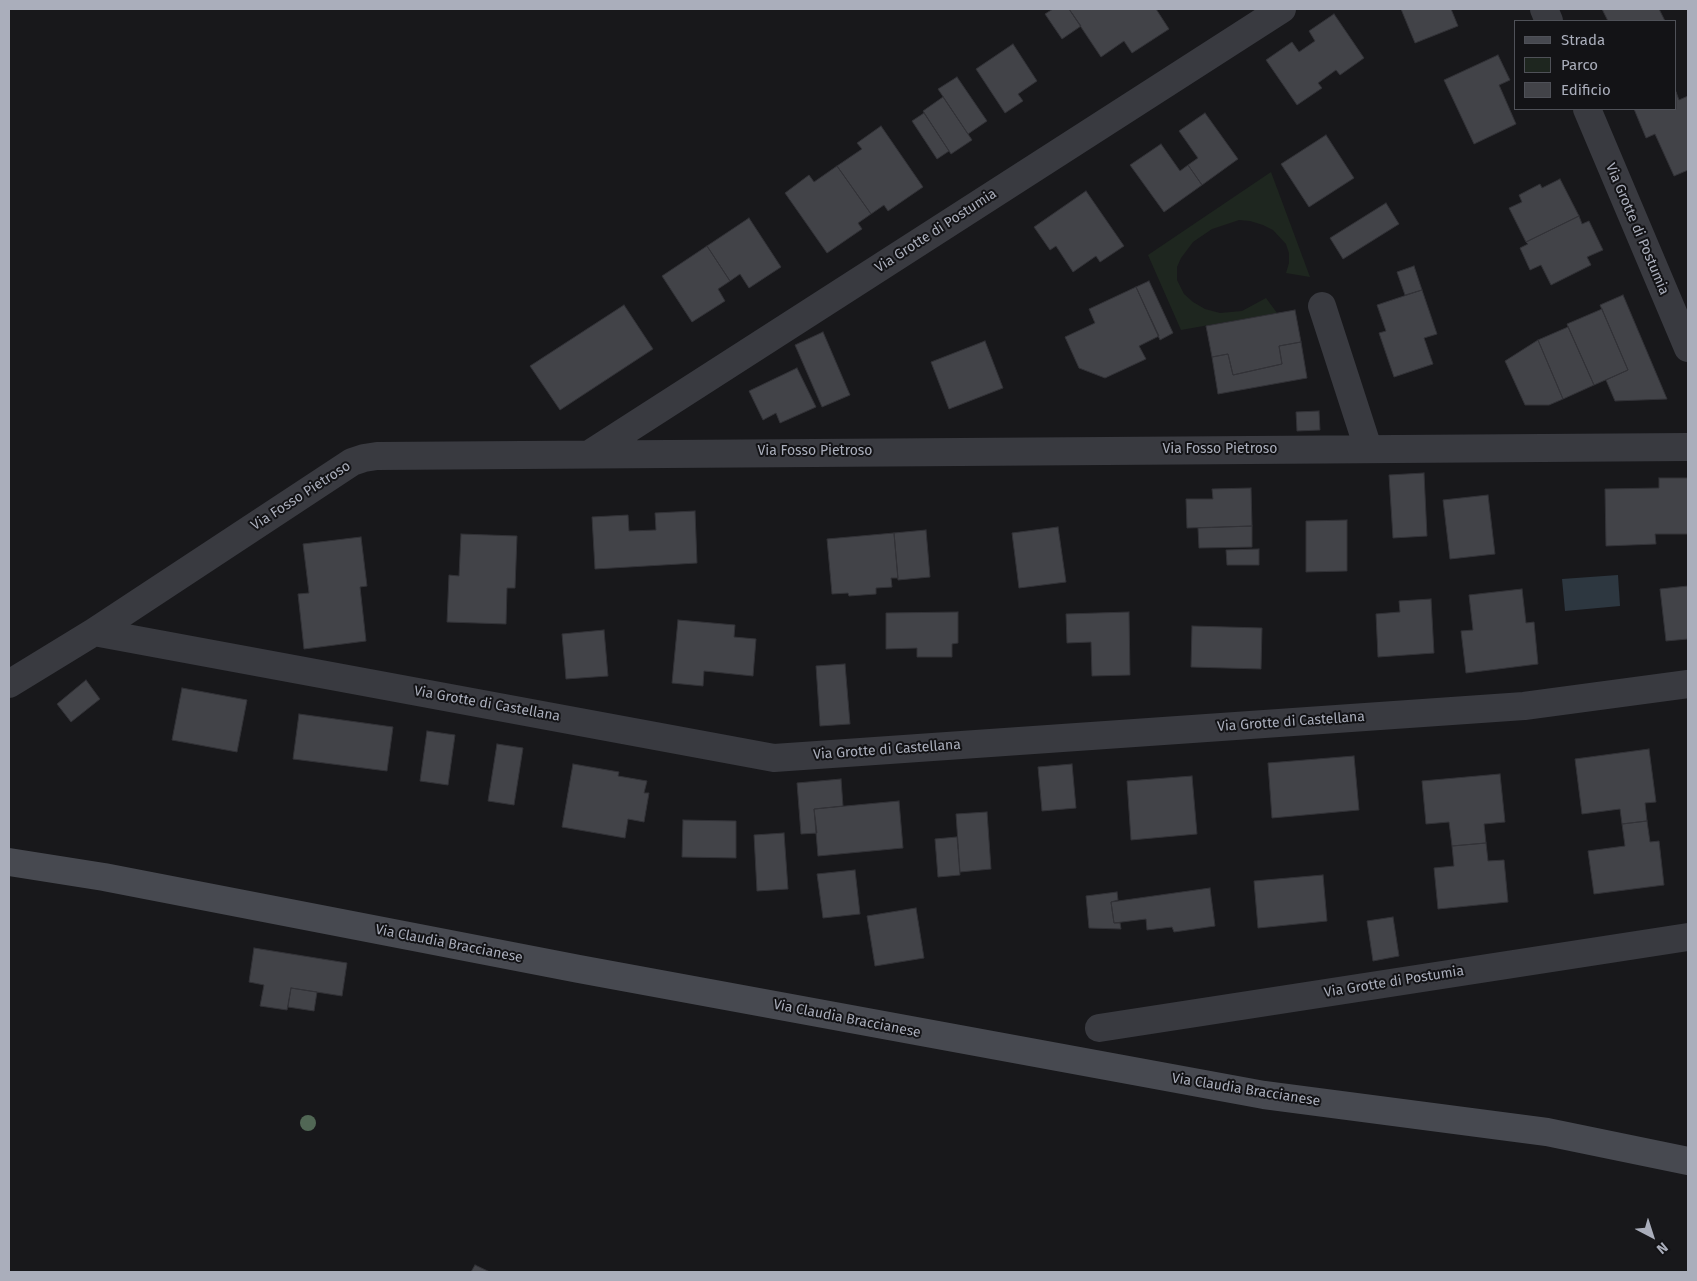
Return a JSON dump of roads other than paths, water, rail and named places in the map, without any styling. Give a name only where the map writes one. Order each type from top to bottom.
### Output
[{"type":"main road","name":"Via Claudia Braccianese","points":[[9,862],[104,876],[589,971],[1264,1095],[1547,1132],[1688,1161]]},
{"type":"street","name":"Via Grotte di Postumia","points":[[591,453],[1282,9]]},
{"type":"street","name":"Via Grotte di Postumia","points":[[1587,110],[1688,348]]},
{"type":"street","points":[[1322,306],[1368,448]]},
{"type":"street","name":"Via Fosso Pietroso","points":[[9,684],[94,632],[344,468],[364,458],[377,456],[591,453],[1688,447]]},
{"type":"street","name":"Via Grotte di Castellana","points":[[94,632],[774,758],[1524,706],[1688,684]]},
{"type":"street","name":"Via Grotte di Postumia","points":[[1099,1028],[1688,937]]}]
